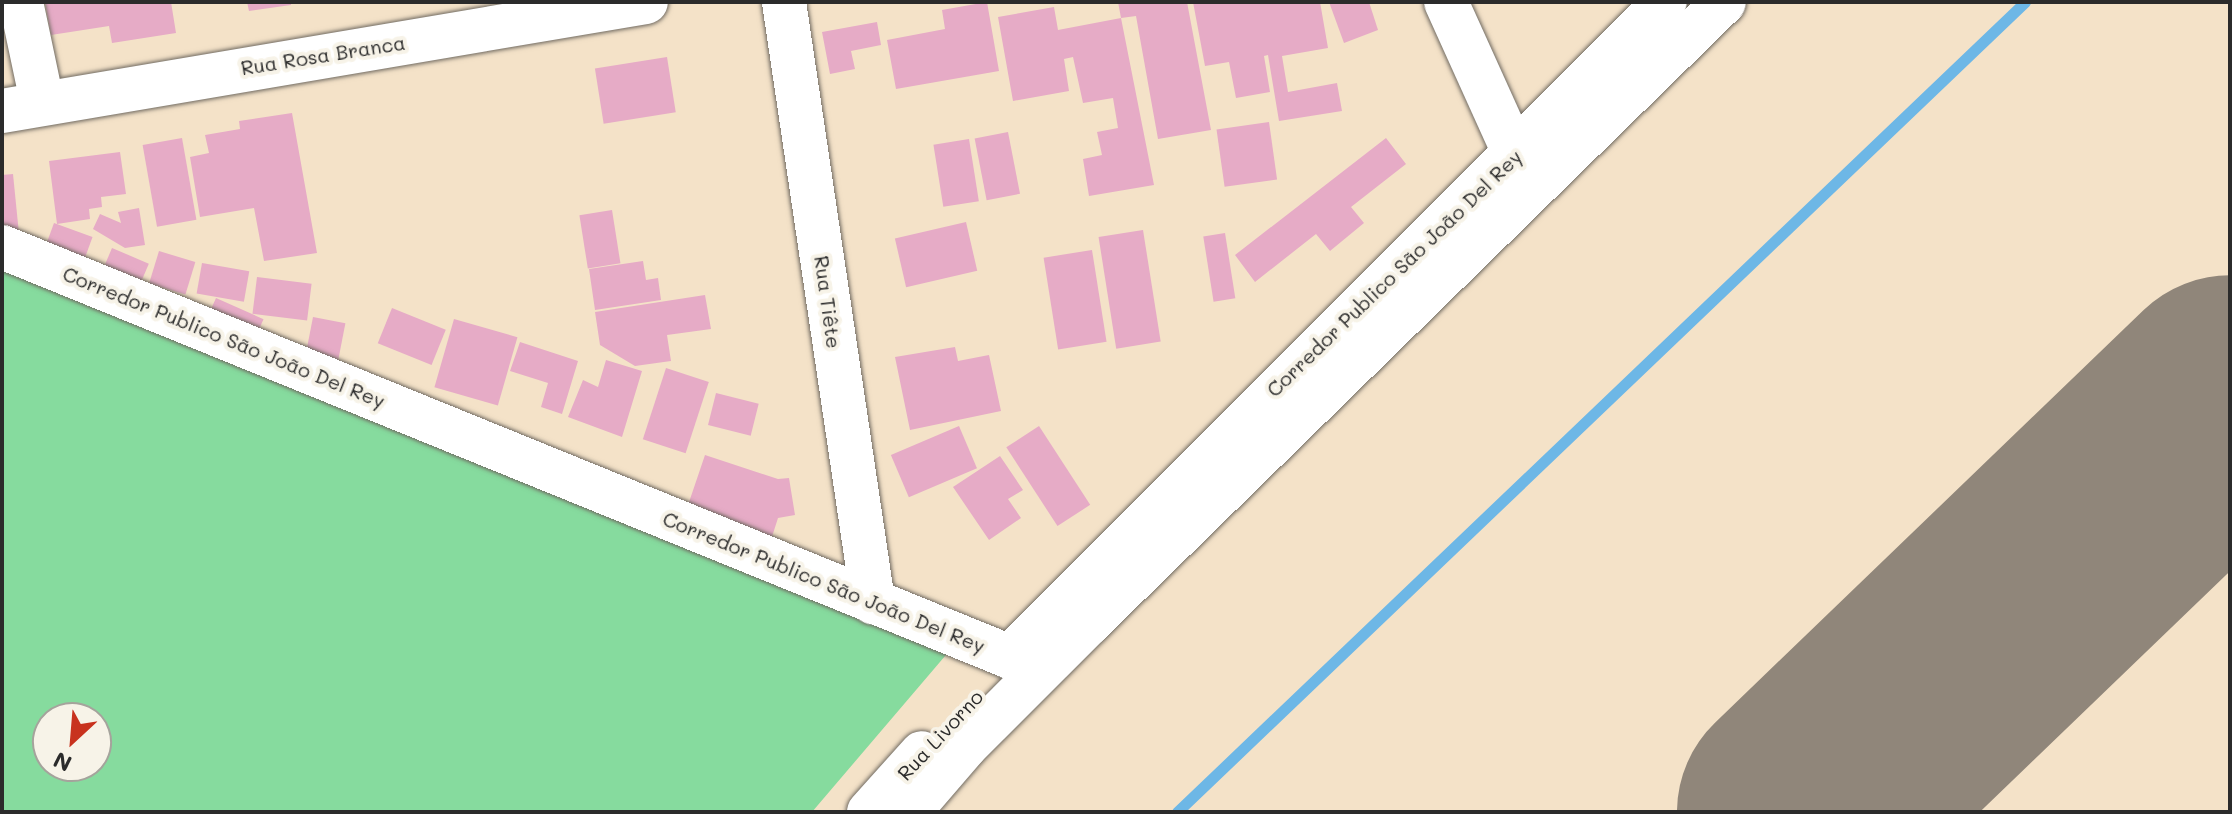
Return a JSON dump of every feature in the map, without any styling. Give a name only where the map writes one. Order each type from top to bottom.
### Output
[{"type":"street","points":[[21,2],[22,106]]},
{"type":"street","name":"Rua Rosa Branca","points":[[22,106],[646,2]]},
{"type":"street","name":"Rua Tiête","points":[[784,2],[873,602]]},
{"type":"street","points":[[1446,2],[1515,155]]},
{"type":"street","name":"Corredor Publico São João Del Rey","points":[[2,247],[1010,657],[1665,2]]},
{"type":"street","points":[[909,812],[1067,646],[1724,2]]},
{"type":"street","name":"Rua Livorno","points":[[869,812],[1010,657]]},
{"type":"green space","points":[[2,243],[957,642],[812,812],[2,812]]},
{"type":"building","points":[[45,2],[171,2],[176,33],[112,43],[109,26],[51,35]]},
{"type":"building","points":[[247,2],[291,2],[291,5],[249,11]]},
{"type":"building","points":[[987,2],[999,71],[896,89],[887,40],[945,29],[942,10]]},
{"type":"building","points":[[1118,2],[1187,2],[1211,130],[1158,139],[1136,16],[1121,18]]},
{"type":"building","points":[[1193,2],[1320,2],[1328,48],[1282,56],[1288,92],[1337,83],[1342,111],[1279,121],[1268,55],[1264,56],[1270,92],[1236,98],[1229,62],[1205,66]]},
{"type":"building","points":[[1329,2],[1369,2],[1378,30],[1344,43]]},
{"type":"building","points":[[1054,7],[1058,30],[1121,18],[1154,185],[1089,196],[1083,159],[1102,155],[1097,132],[1118,128],[1113,98],[1083,103],[1073,57],[1064,59],[1069,91],[1013,101],[998,17]]},
{"type":"building","points":[[877,22],[881,45],[851,51],[855,69],[830,74],[822,32]]},
{"type":"building","points":[[667,57],[676,112],[604,124],[595,68]]},
{"type":"building","points":[[292,113],[317,253],[264,261],[254,208],[200,217],[190,157],[209,153],[205,135],[240,129],[239,121]]},
{"type":"building","points":[[1269,122],[1277,179],[1225,187],[1217,129]]},
{"type":"building","points":[[1008,132],[1020,194],[987,200],[975,138]]},
{"type":"building","points":[[182,138],[196,220],[157,227],[143,145]]},
{"type":"building","points":[[1386,138],[1406,164],[1351,207],[1364,223],[1330,251],[1316,234],[1255,282],[1235,255]]},
{"type":"building","points":[[969,139],[979,201],[943,207],[933,145]]},
{"type":"building","points":[[120,152],[126,194],[101,197],[102,207],[89,209],[90,219],[57,224],[49,161]]},
{"type":"building","points":[[13,174],[19,234],[2,235],[2,175]]},
{"type":"building","points":[[139,208],[145,245],[125,248],[93,229],[100,214],[121,223],[118,212]]},
{"type":"building","points":[[612,210],[620,263],[588,268],[579,215]]},
{"type":"building","points":[[966,222],[977,271],[906,287],[895,238]]},
{"type":"building","points":[[54,223],[93,237],[82,267],[43,253]]},
{"type":"building","points":[[1143,230],[1161,342],[1116,349],[1099,237]]},
{"type":"building","points":[[1225,233],[1235,298],[1214,302],[1203,236]]},
{"type":"building","points":[[112,248],[149,264],[135,297],[98,281]]},
{"type":"building","points":[[1092,250],[1107,342],[1058,350],[1044,258]]},
{"type":"building","points":[[159,251],[195,262],[185,295],[149,284]]},
{"type":"building","points":[[643,261],[646,280],[658,278],[661,300],[595,310],[589,269]]},
{"type":"building","points":[[202,263],[249,271],[244,302],[197,294]]},
{"type":"building","points":[[257,277],[312,284],[307,320],[252,314]]},
{"type":"building","points":[[705,295],[711,329],[667,335],[671,361],[635,366],[600,345],[595,312]]},
{"type":"building","points":[[216,298],[264,319],[253,343],[205,322]]},
{"type":"building","points":[[392,308],[446,330],[432,365],[378,343]]},
{"type":"building","points":[[313,317],[345,323],[336,373],[303,367]]},
{"type":"building","points":[[454,319],[517,337],[498,405],[434,387]]},
{"type":"building","points":[[520,342],[578,361],[562,414],[541,407],[548,383],[510,371]]},
{"type":"building","points":[[955,347],[958,361],[989,355],[1001,411],[910,430],[895,357]]},
{"type":"building","points":[[606,360],[642,371],[622,437],[568,417],[583,380],[598,387]]},
{"type":"building","points":[[666,368],[709,382],[686,453],[643,439]]},
{"type":"building","points":[[716,393],[759,404],[751,436],[708,425]]},
{"type":"building","points":[[959,426],[977,468],[909,497],[891,455]]},
{"type":"building","points":[[1039,426],[1090,505],[1057,526],[1006,447]]},
{"type":"building","points":[[705,455],[778,479],[789,478],[795,515],[778,518],[770,543],[685,514]]},
{"type":"building","points":[[1000,456],[1023,490],[1008,499],[1021,518],[989,540],[953,487]]},
{"type":"waterway","points":[[1177,812],[2025,2]]},
{"type":"runway","points":[[1801,812],[2230,399]]}]
